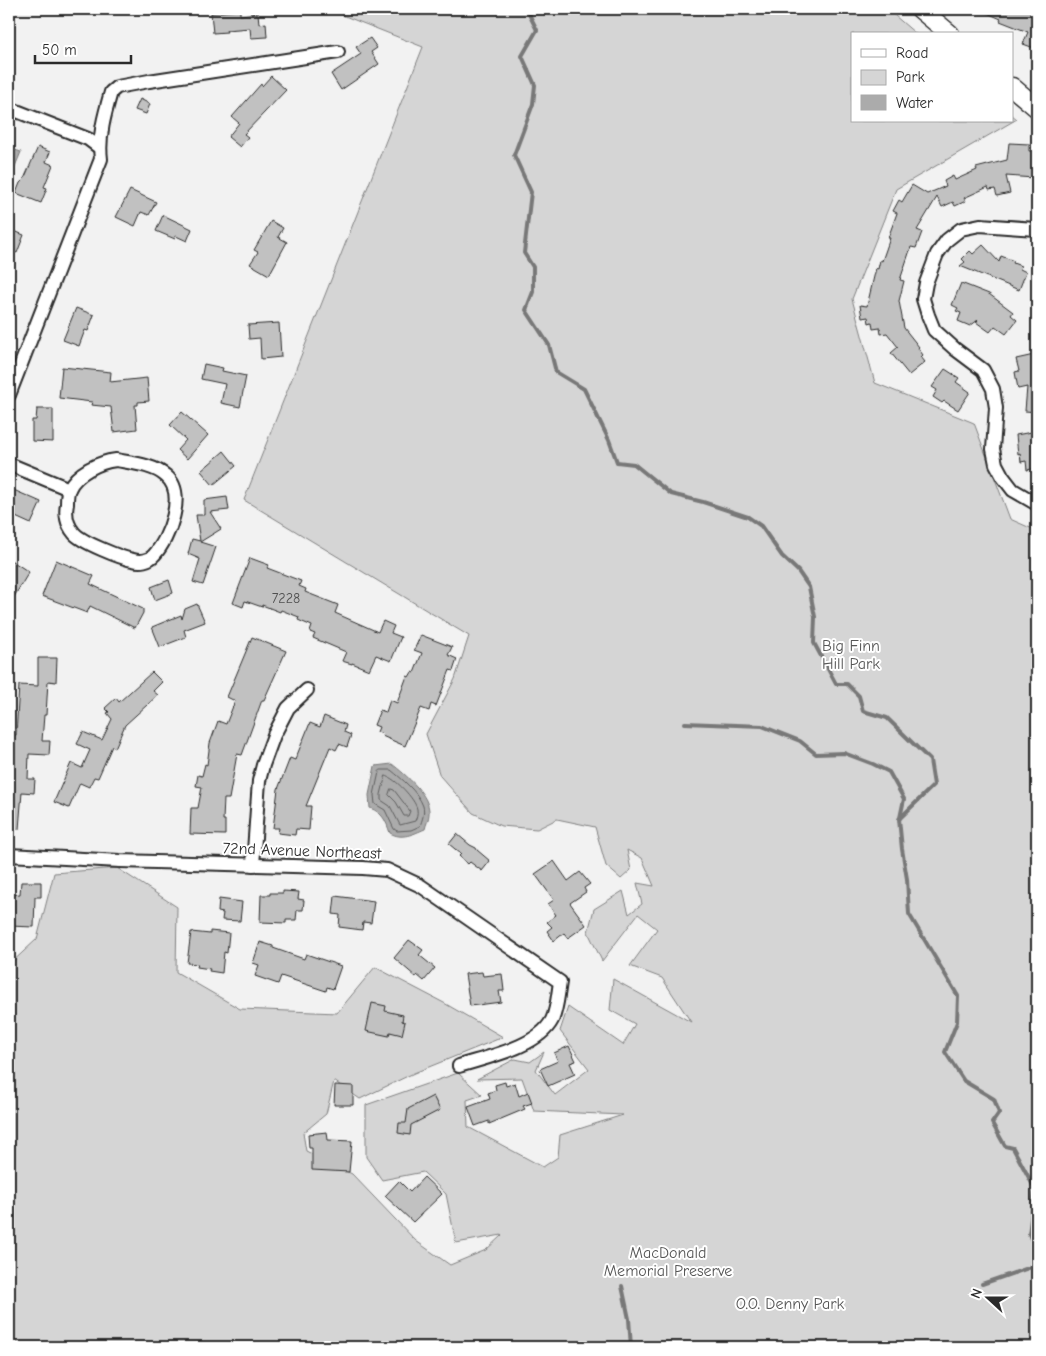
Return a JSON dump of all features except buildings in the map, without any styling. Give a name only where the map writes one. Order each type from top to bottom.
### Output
[{"type":"main road","points":[[920,9],[948,32]]},
{"type":"main road","points":[[1014,89],[1037,108]]},
{"type":"street","points":[[9,395],[12,378],[101,159],[100,148],[104,117],[110,92],[117,87],[338,52]]},
{"type":"street","points":[[9,108],[88,138],[100,148]]},
{"type":"street","points":[[1036,229],[980,225],[961,230],[947,240],[937,254],[926,283],[924,299],[934,330],[983,370],[992,389],[996,408],[993,448],[996,464],[1013,490],[1037,504]]},
{"type":"street","points":[[116,460],[155,469],[167,476],[175,487],[176,500],[167,538],[152,558],[142,561],[132,560],[85,541],[74,534],[68,522],[66,511],[69,489],[80,476],[104,461],[116,460]]},
{"type":"street","points":[[9,464],[69,489]]},
{"type":"street","points":[[252,865],[259,781],[263,765],[274,736],[288,708],[307,690]]},
{"type":"street","name":"72nd Avenue Northeast","points":[[9,855],[387,870],[421,886],[560,982],[552,1019],[544,1031],[535,1038],[510,1050],[459,1066]]},
{"type":"green space","points":[[327,9],[887,9],[914,32],[851,32],[851,122],[1012,122],[896,189],[852,299],[875,383],[974,423],[1010,519],[1035,530],[1037,534],[1037,1347],[9,1347],[9,965],[37,939],[54,873],[117,868],[177,907],[176,972],[240,1009],[337,1013],[375,967],[444,1003],[503,1037],[414,1073],[360,1099],[334,1081],[326,1114],[303,1133],[306,1151],[352,1174],[416,1241],[450,1265],[486,1250],[502,1235],[456,1243],[446,1194],[423,1172],[382,1180],[366,1157],[366,1105],[458,1073],[482,1095],[467,1100],[468,1127],[543,1167],[558,1157],[560,1135],[623,1115],[534,1111],[522,1078],[477,1079],[515,1059],[530,1062],[544,1052],[536,1070],[555,1095],[589,1069],[560,1031],[568,1007],[623,1045],[635,1024],[610,1010],[613,979],[691,1022],[662,978],[630,966],[657,929],[638,914],[602,961],[588,932],[594,909],[623,891],[629,914],[642,904],[637,883],[654,886],[642,858],[627,850],[631,870],[621,879],[606,866],[595,827],[557,819],[537,829],[501,826],[473,813],[440,776],[426,734],[455,679],[469,636],[244,500],[423,47]]},
{"type":"water","points":[[9,148],[21,152],[11,176],[9,175]]},
{"type":"water","points":[[392,764],[416,786],[429,807],[429,816],[425,829],[408,836],[390,833],[383,818],[378,812],[370,808],[369,795],[375,766]]},
{"type":"waterway","points":[[529,9],[530,16],[537,30],[522,56],[535,85],[533,104],[514,155],[531,192],[524,253],[533,267],[533,292],[526,310],[549,345],[556,372],[584,389],[609,440],[617,462],[634,464],[671,494],[748,517],[761,526],[782,556],[798,571],[809,587],[815,617],[814,643],[836,684],[847,684],[859,696],[863,711],[887,718],[930,760],[934,785],[899,819],[907,879],[909,914],[958,996],[957,1022],[945,1052],[964,1081],[994,1099],[999,1113],[992,1123],[1005,1146],[1013,1148],[1035,1189],[1029,1234],[1037,1252]]},
{"type":"waterway","points":[[685,723],[762,726],[800,741],[816,754],[844,753],[873,764],[889,772],[904,799],[900,818]]},
{"type":"waterway","points":[[982,1284],[1037,1265]]},
{"type":"waterway","points":[[622,1286],[629,1319],[631,1347]]},
{"type":"park label","name":"Big Finn Hill Park","points":[[851,655]]},
{"type":"park label","name":"MacDonald Memorial Preserve","points":[[668,1262]]},
{"type":"park label","name":"O.O. Denny Park","points":[[790,1304]]}]
